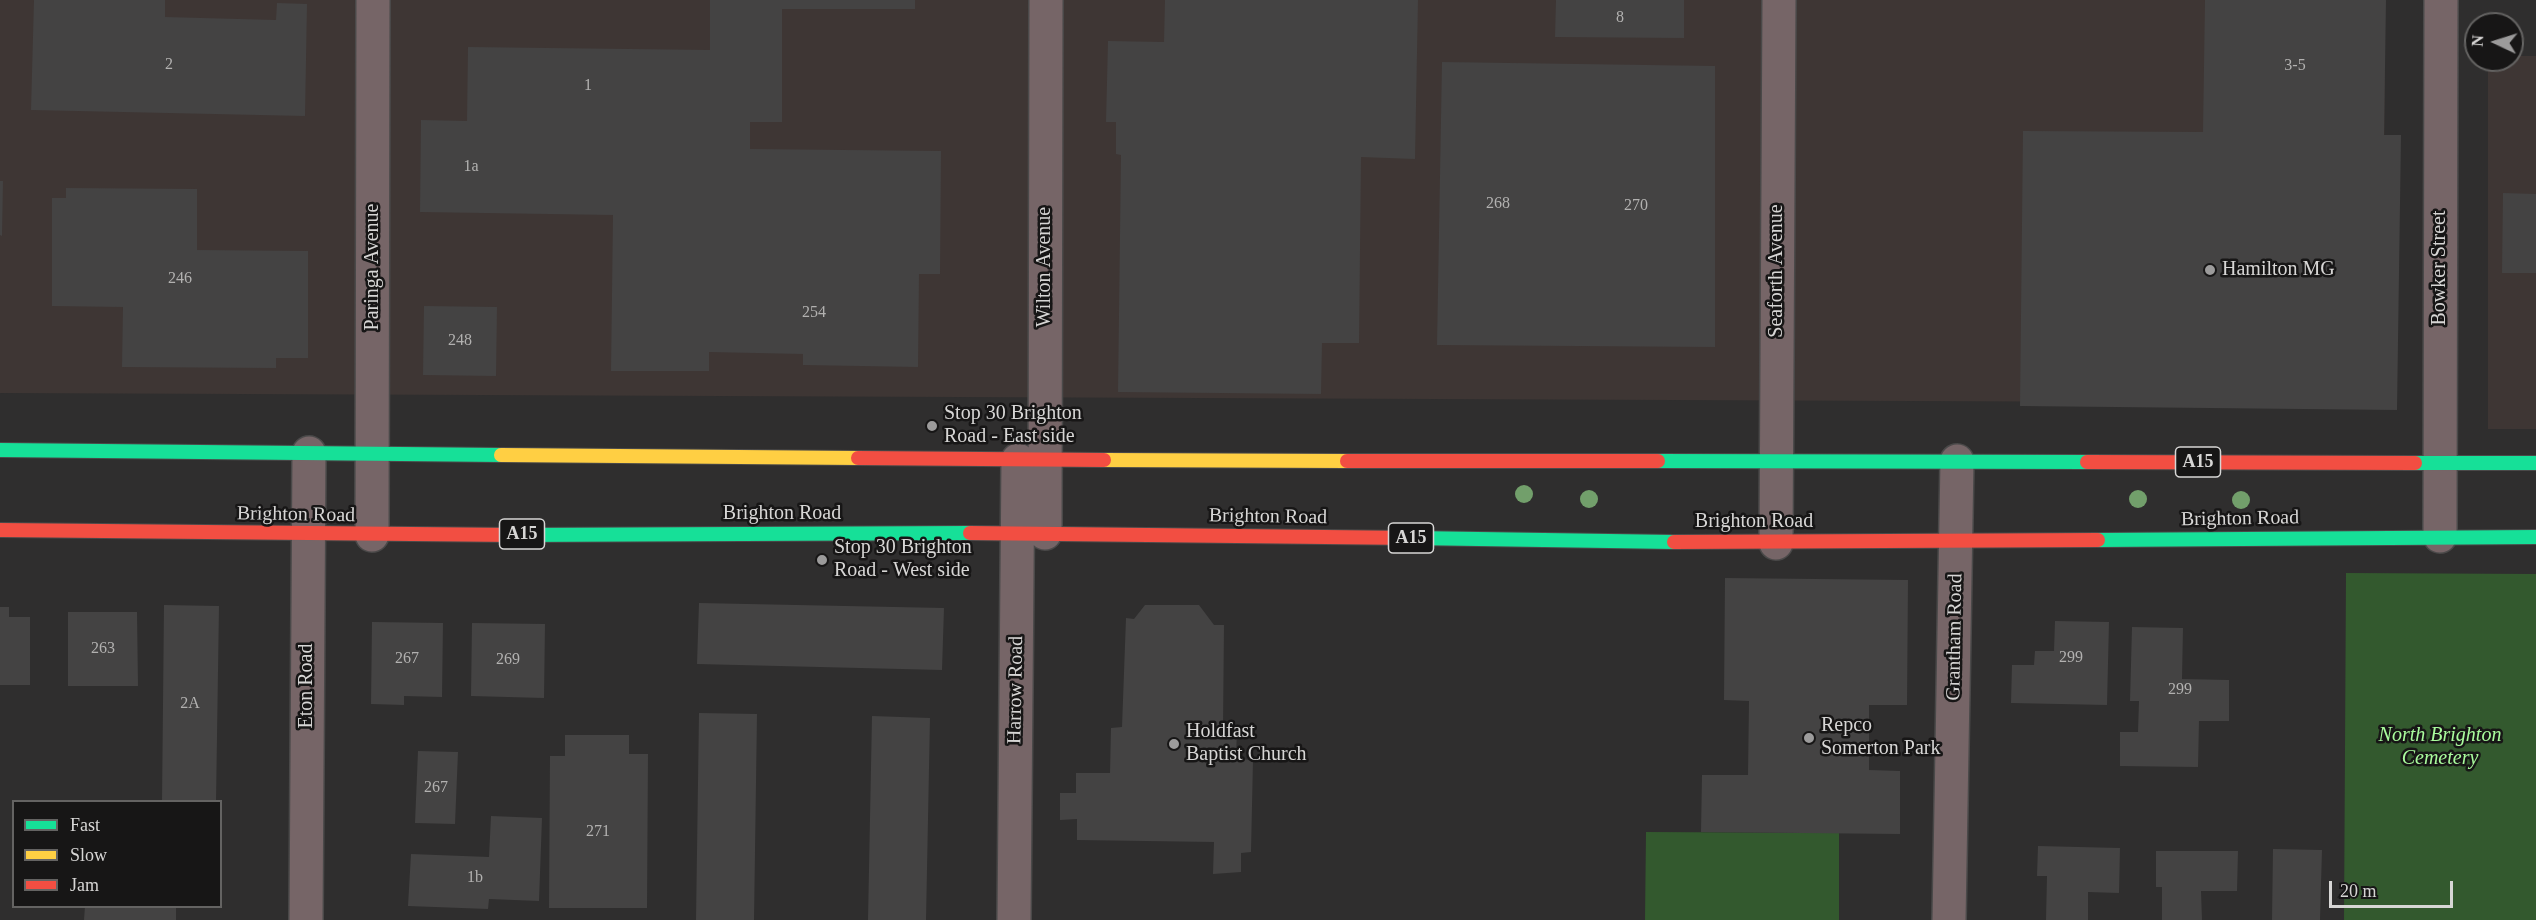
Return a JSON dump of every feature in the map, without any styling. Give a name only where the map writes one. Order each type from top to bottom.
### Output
[{"type":"main road","name":"A15","points":[[0,450],[1031,459],[2536,463]]},
{"type":"main road","name":"Brighton Road","points":[[0,530],[372,535],[1031,533],[1776,543],[2536,537]]},
{"type":"street","name":"Paringa Avenue","points":[[372,535],[373,0]]},
{"type":"street","name":"Wilton Avenue","points":[[1031,459],[1046,0]]},
{"type":"street","name":"Seaforth Avenue","points":[[1776,543],[1779,0]]},
{"type":"street","name":"Bowker Street","points":[[2440,536],[2441,0]]},
{"type":"street","name":"Eton Road","points":[[306,920],[309,453]]},
{"type":"street","name":"Harrow Road","points":[[1014,920],[1031,533],[1031,459]]},
{"type":"street","name":"Grantham Road","points":[[1949,920],[1957,461]]},
{"type":"shaded area","points":[[0,0],[2385,0],[2383,403],[0,393]]},
{"type":"shaded area","points":[[2524,56],[2536,56],[2536,429],[2488,429],[2488,72],[2524,72]]},
{"type":"green space","name":"North Brighton Cemetery","points":[[2346,573],[2536,574],[2536,920],[2344,920]]},
{"type":"green space","points":[[1646,832],[1839,833],[1839,920],[1645,920]]},
{"type":"building","points":[[34,0],[165,0],[165,17],[276,20],[277,3],[307,4],[305,116],[31,110]]},
{"type":"building","points":[[710,0],[915,0],[915,9],[782,9],[782,122],[750,122],[750,149],[941,151],[940,274],[919,274],[918,367],[803,365],[803,354],[709,352],[709,371],[611,371],[613,215],[420,212],[421,120],[467,121],[468,47],[710,50]]},
{"type":"building","points":[[1165,0],[1418,0],[1415,159],[1361,157],[1359,343],[1322,343],[1321,394],[1118,392],[1121,155],[1116,154],[1116,122],[1106,122],[1108,41],[1164,42]]},
{"type":"building","points":[[1556,0],[1684,0],[1684,38],[1555,37]]},
{"type":"building","name":"Hamilton MG","points":[[2205,0],[2386,0],[2384,135],[2401,135],[2397,410],[2020,406],[2023,131],[2203,132]]},
{"type":"building","points":[[1442,62],[1715,66],[1715,347],[1437,345]]},
{"type":"building","points":[[0,181],[3,181],[2,236],[0,235]]},
{"type":"building","points":[[66,188],[197,189],[197,250],[308,251],[308,358],[276,358],[276,368],[122,367],[123,307],[52,306],[52,198],[66,198]]},
{"type":"building","points":[[2503,193],[2536,194],[2536,273],[2502,273]]},
{"type":"building","points":[[424,306],[497,307],[496,376],[423,375]]},
{"type":"building","name":"Repco Somerton Park","points":[[1725,578],[1908,580],[1907,705],[1869,705],[1869,770],[1900,771],[1900,834],[1701,832],[1702,775],[1748,775],[1749,701],[1724,700]]},
{"type":"building","points":[[699,603],[944,608],[942,670],[697,664]]},
{"type":"building","points":[[164,605],[219,606],[216,800],[162,800]]},
{"type":"building","name":"Holdfast Baptist Church","points":[[1145,605],[1199,605],[1214,625],[1224,625],[1223,728],[1237,729],[1236,759],[1253,760],[1251,852],[1241,853],[1241,872],[1213,874],[1214,842],[1077,840],[1077,819],[1060,820],[1060,793],[1076,793],[1076,773],[1110,773],[1111,728],[1122,727],[1126,618],[1134,619]]},
{"type":"building","points":[[0,607],[9,607],[9,617],[30,617],[30,685],[0,685]]},
{"type":"building","points":[[68,612],[137,612],[138,686],[68,686]]},
{"type":"building","points":[[2055,621],[2109,622],[2107,705],[2011,703],[2012,665],[2034,665],[2035,651],[2054,651]]},
{"type":"building","points":[[372,622],[443,623],[442,697],[404,696],[404,705],[371,704]]},
{"type":"building","points":[[472,623],[545,624],[544,698],[471,696]]},
{"type":"building","points":[[2132,627],[2183,628],[2182,679],[2229,680],[2229,721],[2199,721],[2198,767],[2120,766],[2120,732],[2138,732],[2139,701],[2130,701]]},
{"type":"building","points":[[699,713],[757,714],[754,920],[696,920]]},
{"type":"building","points":[[872,716],[930,718],[926,920],[868,920]]},
{"type":"building","points":[[565,735],[629,735],[629,754],[648,754],[647,908],[549,908],[550,756],[565,756]]},
{"type":"building","points":[[418,751],[458,752],[455,824],[415,823]]},
{"type":"building","points":[[491,816],[542,818],[539,901],[489,899],[488,909],[408,906],[411,854],[489,857]]},
{"type":"building","points":[[2038,846],[2120,848],[2119,893],[2088,892],[2088,920],[2046,920],[2047,876],[2037,876]]},
{"type":"building","points":[[2273,849],[2322,850],[2320,920],[2272,920]]},
{"type":"building","points":[[2156,851],[2238,851],[2237,891],[2201,891],[2202,920],[2162,920],[2162,887],[2156,887]]},
{"type":"building","points":[[85,908],[176,908],[176,920],[84,920]]},
{"type":"traffic: fast","points":[[0,450],[501,455]]},
{"type":"traffic: fast","points":[[1658,461],[2087,462]]},
{"type":"traffic: fast","points":[[2415,463],[2536,463]]},
{"type":"traffic: fast","points":[[515,535],[970,533]]},
{"type":"traffic: fast","points":[[2098,540],[2536,537]]},
{"type":"traffic: fast","points":[[1413,538],[1674,542]]},
{"type":"traffic: slow","points":[[501,455],[858,458]]},
{"type":"traffic: slow","points":[[1104,460],[1347,461]]},
{"type":"traffic: jam","points":[[858,458],[1104,460]]},
{"type":"traffic: jam","points":[[1347,461],[1658,461]]},
{"type":"traffic: jam","points":[[2087,462],[2415,463]]},
{"type":"traffic: jam","points":[[0,530],[515,535]]},
{"type":"traffic: jam","points":[[970,533],[1413,538]]},
{"type":"traffic: jam","points":[[1674,542],[2098,540]]},
{"type":"place","name":"Hamilton MG","points":[[2210,270]]},
{"type":"place","name":"Stop 30 Brighton Road - East side","points":[[932,426]]},
{"type":"place","name":"Stop 30 Brighton Road - West side","points":[[822,560]]},
{"type":"place","name":"Repco Somerton Park","points":[[1809,738]]},
{"type":"place","name":"Holdfast Baptist Church","points":[[1174,744]]}]
